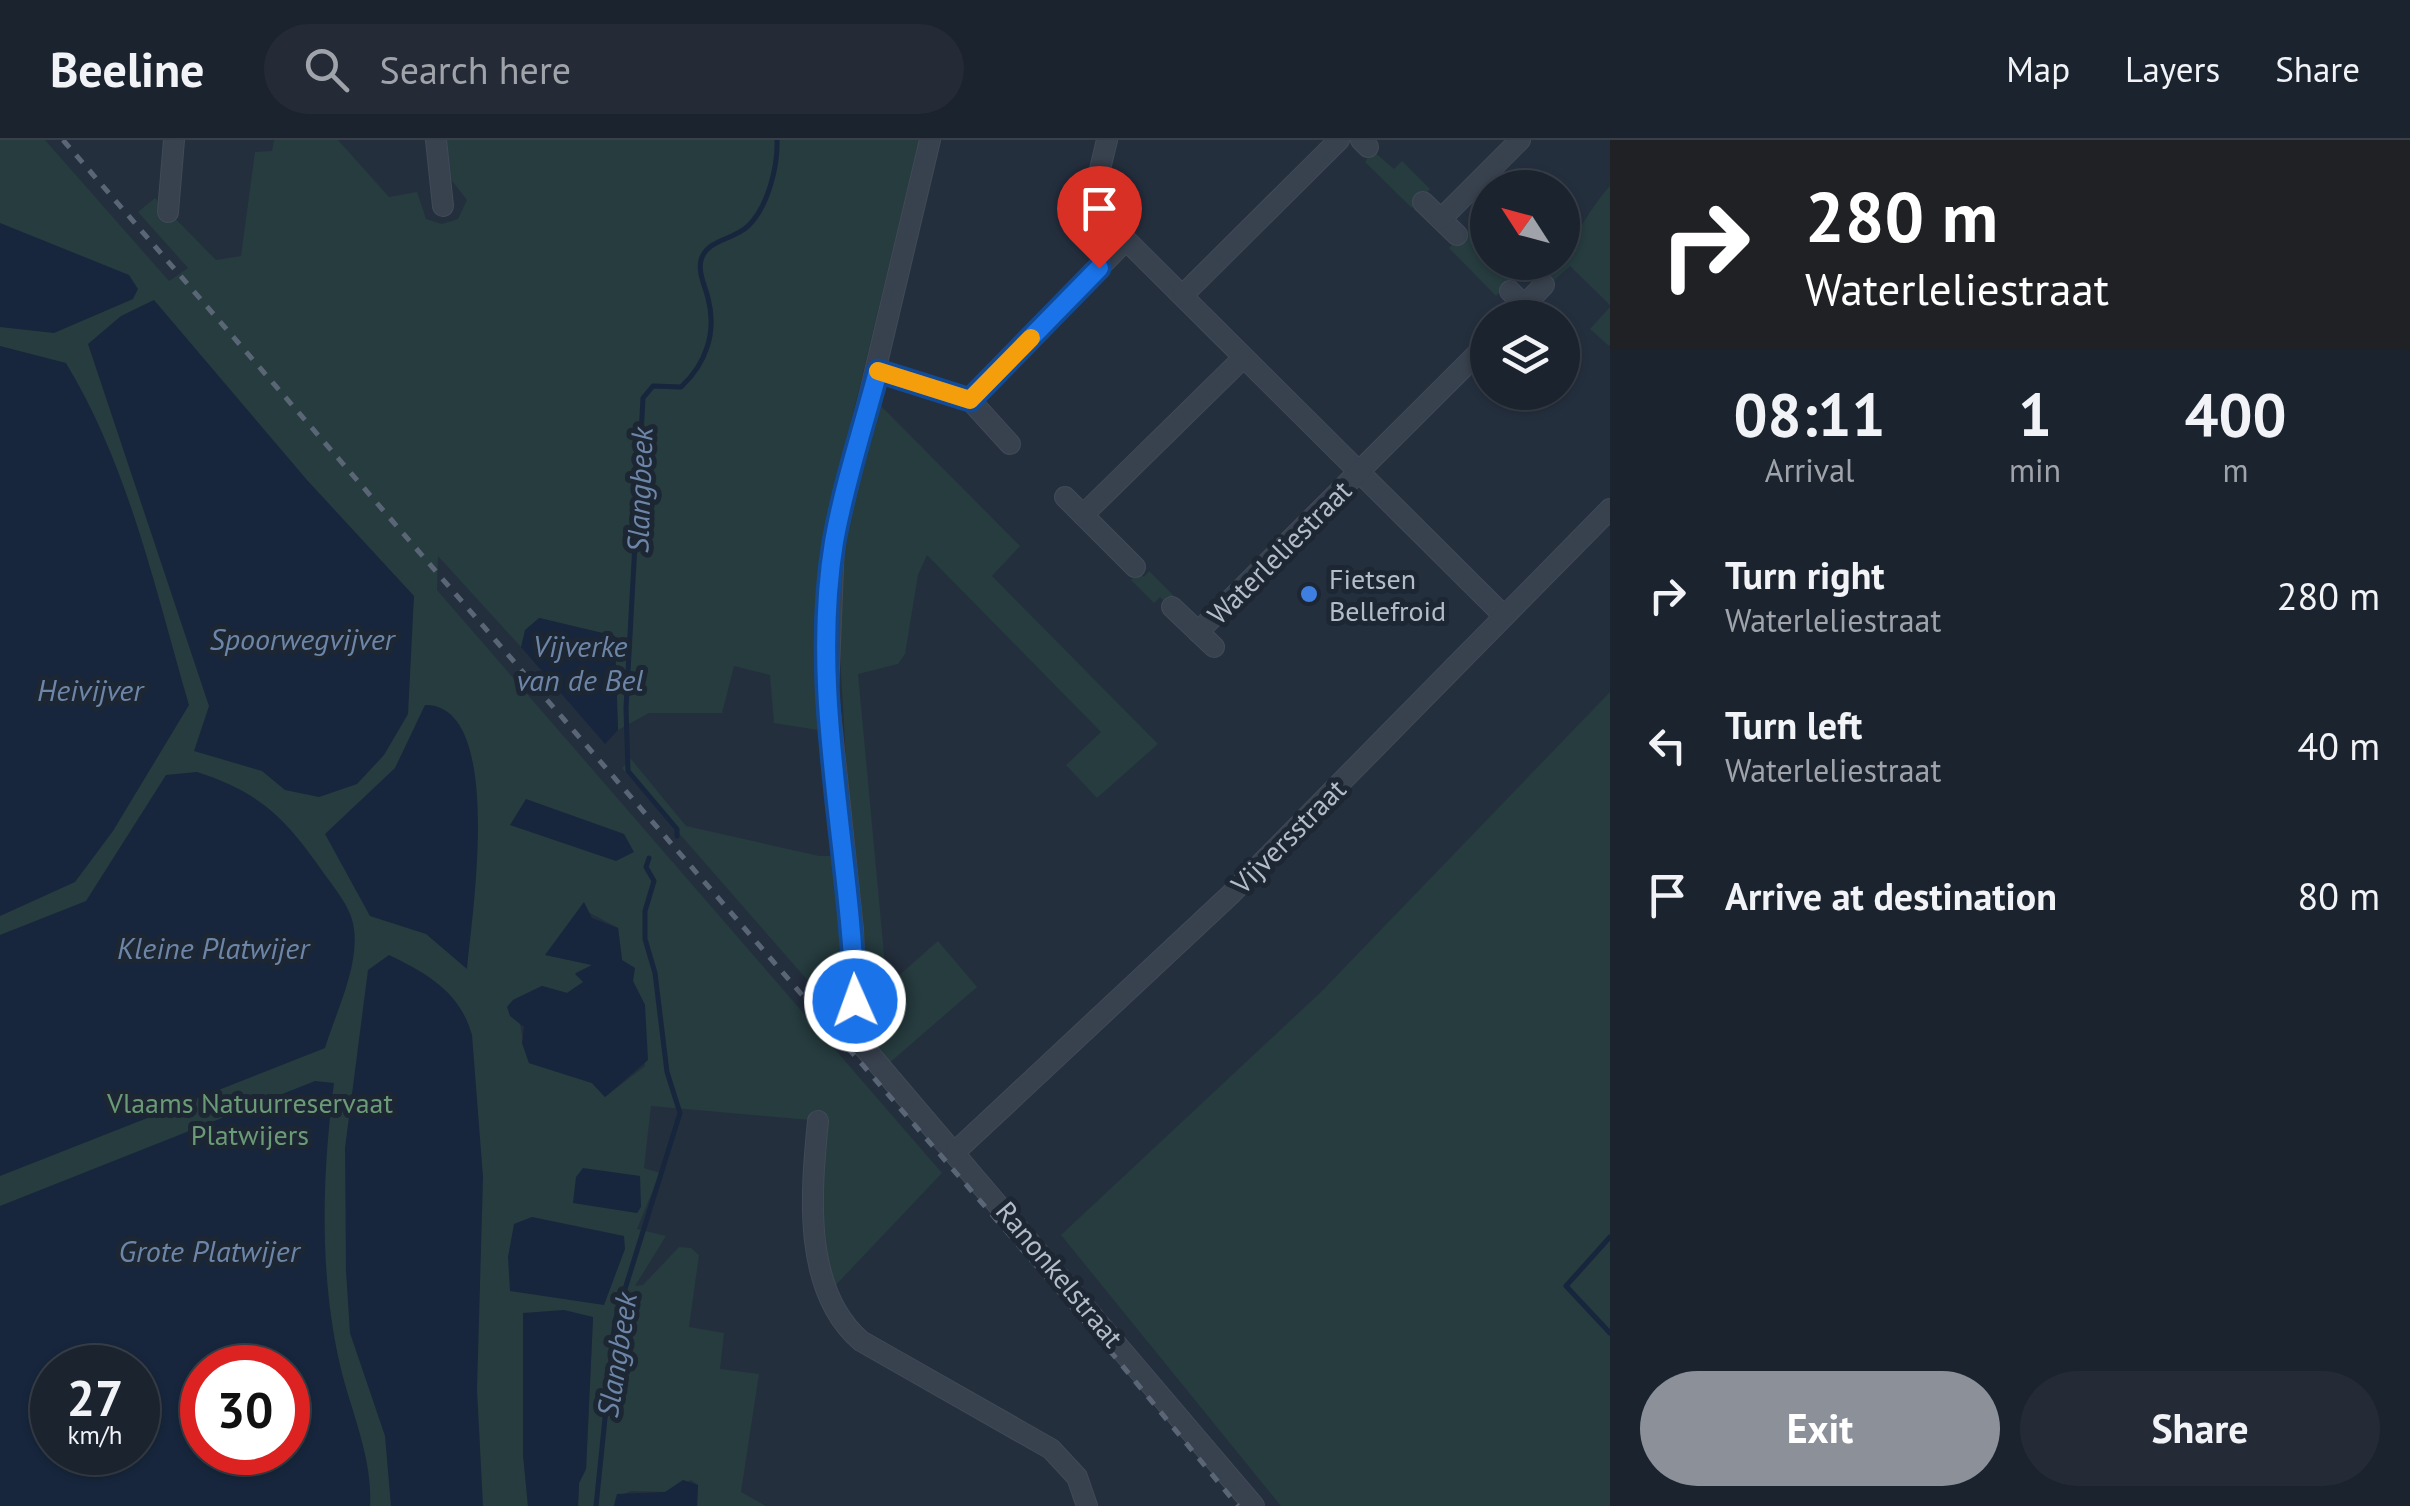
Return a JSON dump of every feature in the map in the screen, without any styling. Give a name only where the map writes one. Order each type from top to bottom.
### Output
[{"type":"street","points":[[168,212],[174,140]]},
{"type":"street","points":[[436,140],[443,206]]},
{"type":"street","points":[[930,140],[878,371],[970,400],[1010,444]]},
{"type":"street","name":"Waterleliestraat","points":[[1108,140],[1095,190],[1100,214],[1504,616]]},
{"type":"street","points":[[1183,295],[1340,140]]},
{"type":"street","points":[[1440,219],[1520,140]]},
{"type":"street","points":[[1423,202],[1457,235]]},
{"type":"street","points":[[970,400],[1124,242]]},
{"type":"street","points":[[1522,300],[1544,285]]},
{"type":"street","points":[[1083,515],[1243,358]]},
{"type":"street","name":"Waterleliestraat","points":[[1172,607],[1206,639],[1470,361]]},
{"type":"street","name":"Ranonkelstraat","points":[[878,371],[834,544],[828,637],[828,693],[853,929],[856,1024],[862,1045],[1254,1506]]},
{"type":"street","points":[[1064,497],[1135,567]]},
{"type":"street","name":"Vijversstraat","points":[[956,1152],[1230,896],[1610,509]]},
{"type":"street","points":[[818,1120],[812,1177],[821,1278],[826,1298],[845,1327],[861,1341],[1051,1449],[1076,1477],[1087,1506]]},
{"type":"green space","name":"Vlaams Natuurreservaat Platwijers","points":[[0,140],[45,140],[169,281],[188,268],[138,212],[155,198],[216,260],[241,256],[255,152],[272,151],[274,140],[338,140],[389,197],[417,192],[426,219],[442,224],[458,219],[467,200],[446,173],[445,140],[919,140],[823,539],[824,731],[774,723],[770,675],[734,666],[722,713],[649,713],[618,730],[614,636],[540,618],[521,647],[438,556],[437,590],[942,1173],[832,1289],[820,1188],[822,1121],[651,1106],[644,1168],[660,1173],[637,1229],[666,1236],[635,1286],[643,1285],[679,1247],[691,1248],[699,1255],[689,1327],[724,1333],[720,1369],[759,1374],[741,1492],[766,1506],[697,1506],[698,1485],[691,1480],[665,1492],[631,1491],[616,1497],[614,1506],[578,1506],[579,1483],[586,1469],[593,1318],[523,1454],[528,1506],[0,1506]],"holes":[[[588,912],[618,928],[622,960],[645,1005],[645,1066],[605,1097],[592,1083],[529,1063],[513,1000],[542,986],[567,993],[584,982],[575,973],[592,965],[546,955]]]},
{"type":"green space","points":[[1372,150],[1394,169],[1402,161],[1430,189],[1412,208],[1365,162]]},
{"type":"green space","points":[[1610,186],[1610,305],[1580,276],[1580,228]]},
{"type":"green space","points":[[1470,228],[1470,269],[1449,248]]},
{"type":"green space","points":[[1480,280],[1511,280],[1496,296]]},
{"type":"green space","points":[[1610,307],[1610,345],[1609,346],[1590,329]]},
{"type":"green space","points":[[879,404],[1020,546],[992,576],[1158,744],[1097,798],[1066,765],[1101,732],[927,555],[918,575],[905,654],[898,664],[858,674],[887,986],[938,941],[977,987],[887,1065],[871,1042],[859,987],[839,637],[843,547]]},
{"type":"green space","points":[[1149,571],[1174,596],[1167,604],[1160,597],[1154,603],[1131,580],[1139,572],[1144,577]]},
{"type":"green space","points":[[1610,692],[1610,1506],[1281,1506],[1061,1235],[1321,992]]},
{"type":"green space","points":[[631,759],[686,826],[819,856],[836,856],[851,1030],[622,768]]},
{"type":"water","points":[[0,223],[129,275],[138,289],[133,299],[54,333],[0,327]]},
{"type":"water","name":"Spoorwegvijver","points":[[154,300],[307,480],[414,596],[408,714],[384,755],[357,784],[319,797],[285,790],[262,771],[194,751],[209,706],[88,344],[121,316]]},
{"type":"water","name":"Heivijver","points":[[0,346],[66,363],[88,403],[124,486],[189,705],[113,831],[75,882],[0,916]]},
{"type":"water","name":"Vijverke van de Bel","points":[[539,618],[615,636],[618,730],[605,744],[521,647],[525,630]]},
{"type":"water","points":[[425,705],[450,714],[466,739],[475,775],[477,864],[467,969],[426,934],[370,916],[325,834],[395,768]]},
{"type":"water","name":"Kleine Platwijer","points":[[197,772],[239,789],[271,811],[311,856],[350,914],[353,959],[325,1048],[0,1176],[0,935],[86,901],[166,775]]},
{"type":"water","points":[[526,799],[624,834],[634,852],[616,861],[510,825]]},
{"type":"water","points":[[584,902],[592,918],[618,928],[622,960],[635,968],[633,981],[645,1005],[648,1060],[605,1097],[592,1083],[529,1063],[522,1043],[524,1027],[510,1016],[507,1007],[542,986],[567,993],[583,982],[575,974],[592,965],[545,955]]},
{"type":"water","points":[[389,955],[441,986],[459,1007],[472,1035],[483,1177],[477,1390],[483,1506],[391,1506],[385,1436],[350,1333],[345,1148],[368,970]]},
{"type":"water","name":"Grote Platwijer","points":[[315,1081],[334,1083],[325,1189],[326,1260],[333,1330],[365,1453],[370,1506],[0,1506],[0,1206]]},
{"type":"water","points":[[583,1168],[640,1176],[641,1207],[637,1213],[573,1203],[576,1177]]},
{"type":"water","points":[[532,1217],[624,1236],[625,1249],[604,1305],[510,1291],[508,1257],[514,1224]]},
{"type":"water","points":[[564,1310],[593,1317],[586,1469],[579,1483],[578,1506],[528,1506],[523,1454],[523,1313]]},
{"type":"water","points":[[683,1480],[698,1485],[697,1506],[614,1506],[617,1494],[665,1492]]},
{"type":"waterway","name":"Slangbeek","points":[[677,836],[677,829],[628,771],[626,708],[643,398],[653,386],[681,387],[703,358],[711,323],[701,260],[709,248],[742,231],[755,218],[770,186],[777,140]]},
{"type":"waterway","name":"Slangbeek","points":[[596,1506],[615,1321],[680,1113],[667,1072],[655,973],[645,939],[645,911],[654,881],[646,867],[649,858]]},
{"type":"waterway","points":[[1610,1237],[1566,1286],[1610,1333]]},
{"type":"railway","points":[[63,140],[1116,1358],[1238,1506]]},
{"type":"slow traffic","points":[[878,371],[970,400],[1031,338]]},
{"type":"place","name":"Fietsen Bellefroid","points":[[1309,594]]},
{"type":"route","points":[[855,1001],[853,929],[828,693],[828,637],[834,544],[878,371],[970,400],[1099,268]]}]
